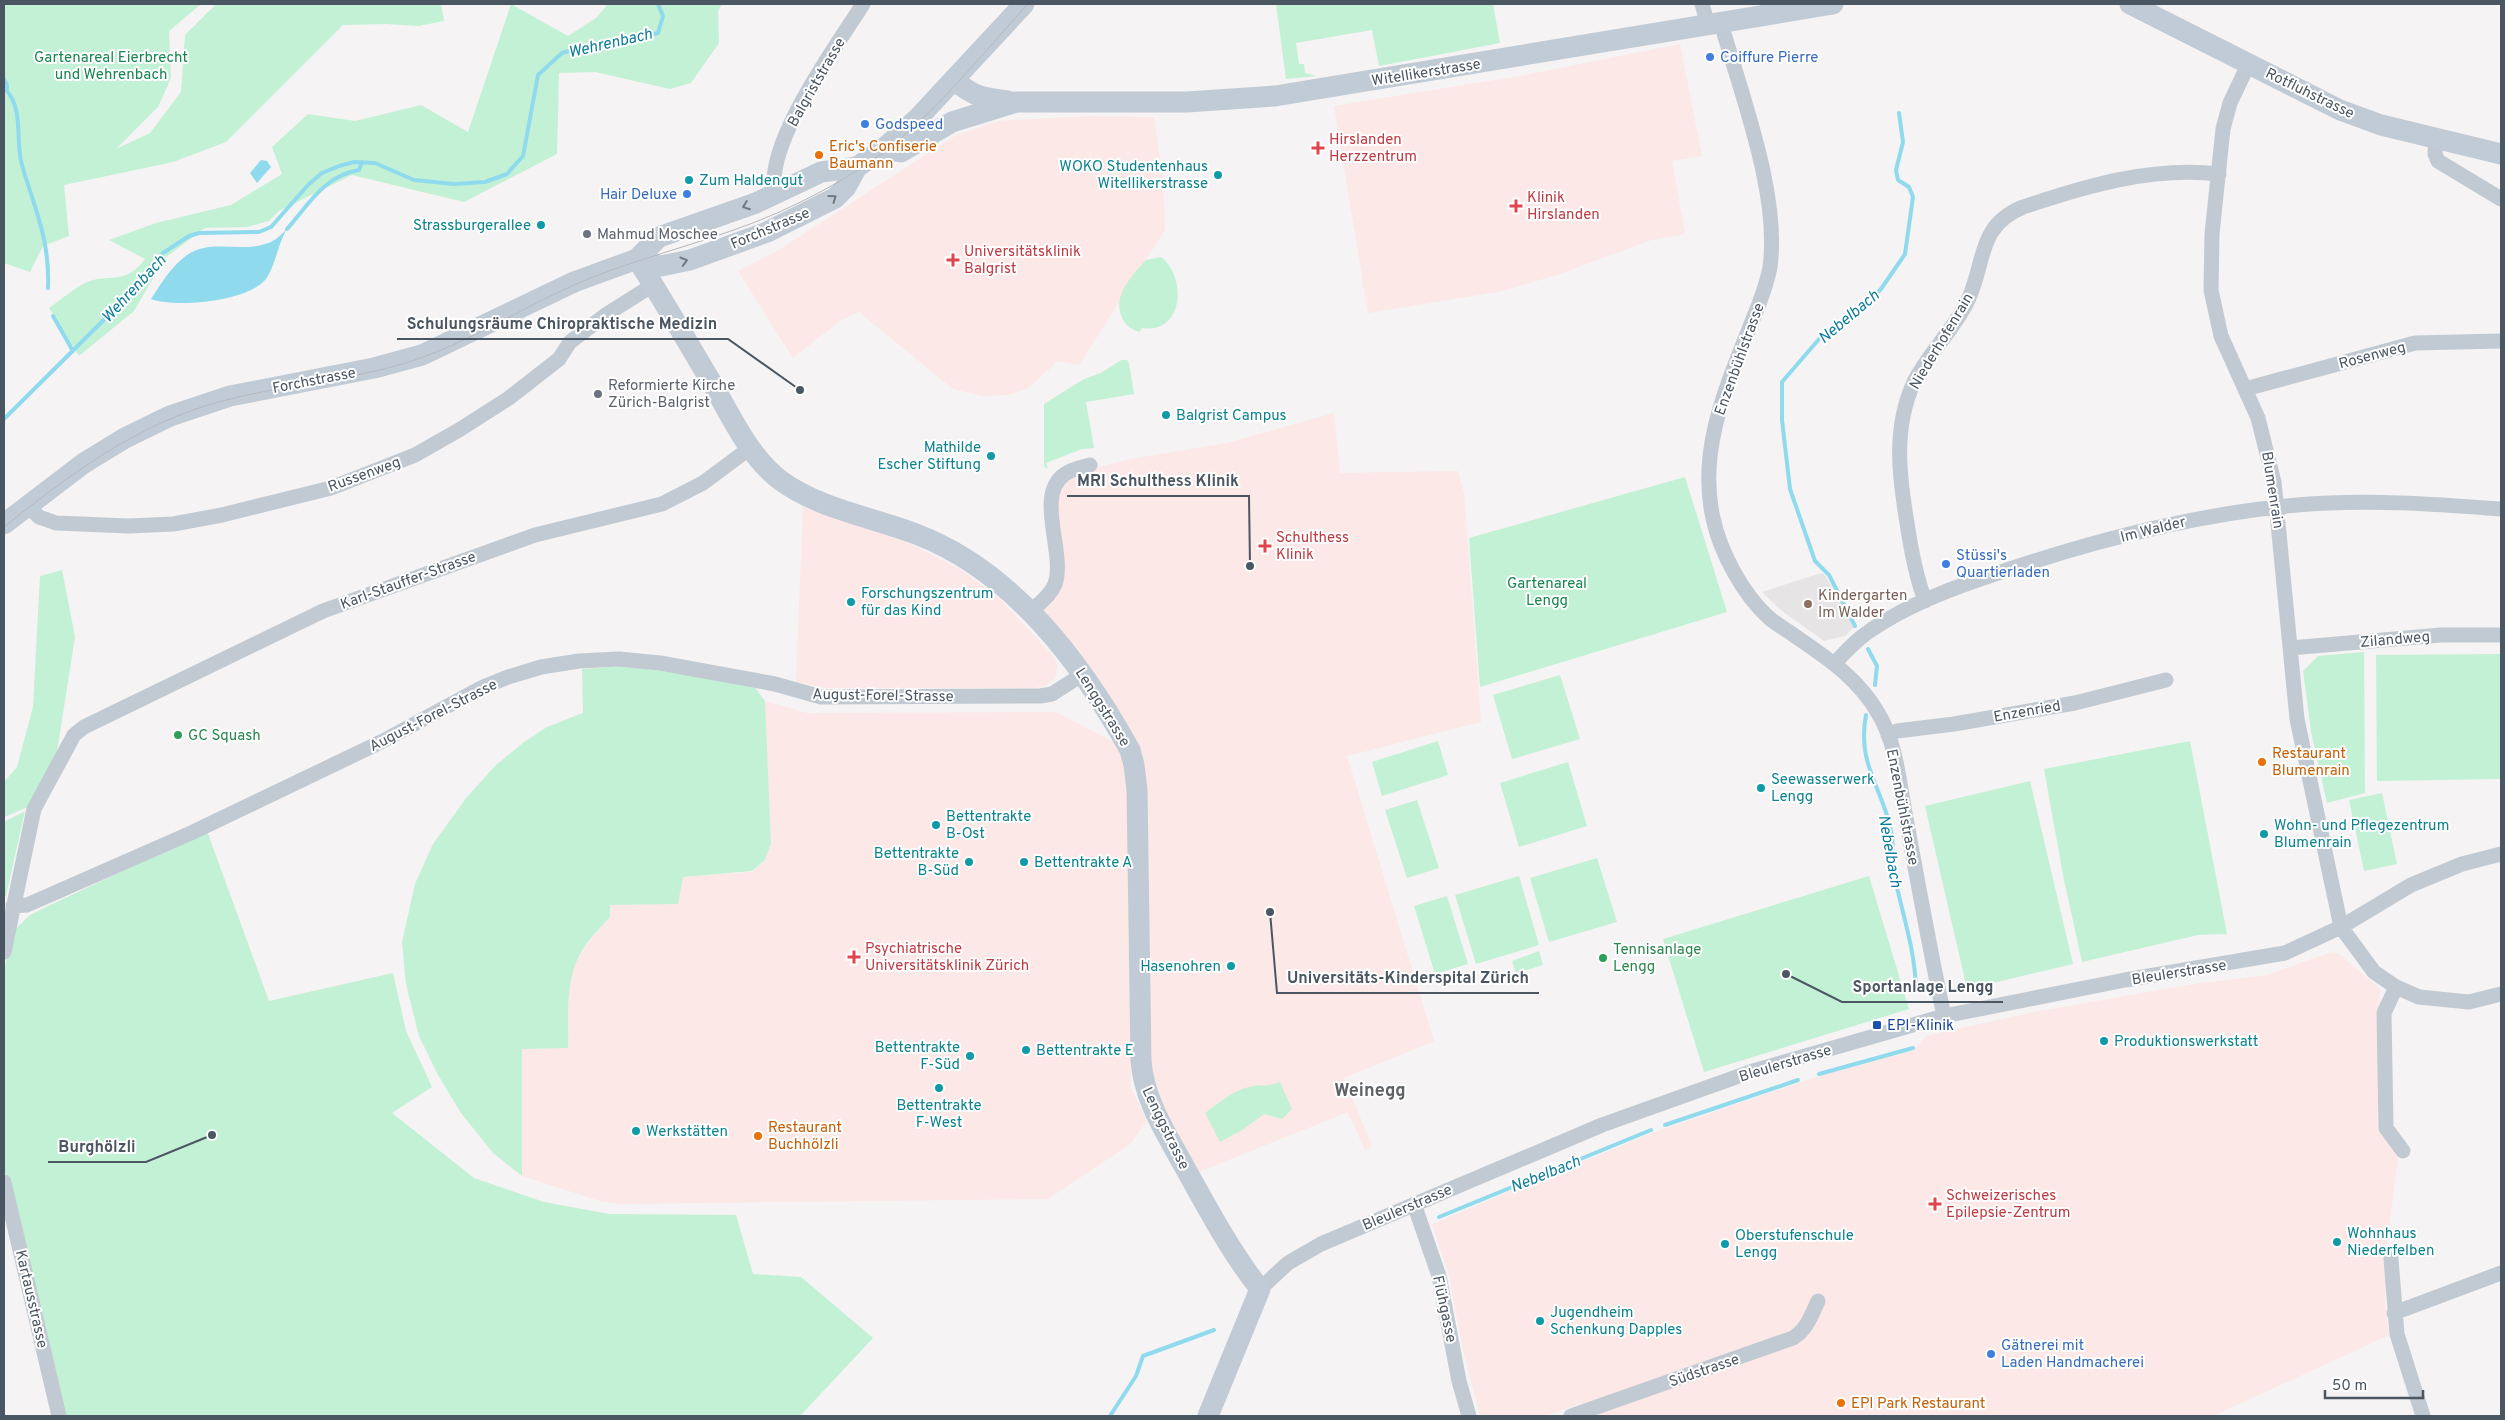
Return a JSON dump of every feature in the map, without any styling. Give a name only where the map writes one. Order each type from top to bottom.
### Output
[{"type":"main road","name":"Forchstrasse","points":[[637,259],[667,266],[767,232],[835,198],[846,187],[857,167],[914,122],[1024,4]]},
{"type":"main road","name":"Witellikerstrasse","points":[[949,86],[980,98],[1016,102],[1186,102],[1275,96],[1833,4]]},
{"type":"main road","name":"Rotfluhstrasse","points":[[2130,4],[2340,110],[2381,125],[2501,154]]},
{"type":"main road","points":[[949,86],[972,115]]},
{"type":"main road","name":"Witellikerstrasse","points":[[882,149],[901,152],[943,127],[972,115],[1016,102]]},
{"type":"main road","name":"Forchstrasse","points":[[4,524],[99,453],[175,414],[230,396],[374,368],[416,357],[449,344],[574,282],[637,259],[659,237],[775,194],[821,172],[857,167]]},
{"type":"main road","name":"Lenggstrasse","points":[[637,259],[750,448],[765,466],[780,480],[804,494],[917,535],[951,550],[995,580],[1030,613],[1084,674],[1130,750],[1137,790],[1141,1061],[1144,1084],[1162,1124],[1231,1251],[1260,1289]]},
{"type":"main road","points":[[1208,1416],[1260,1289]]},
{"type":"street","name":"Balgriststrasse","points":[[775,194],[776,167],[785,135],[800,105],[863,4]]},
{"type":"street","name":"Enzenbühlstrasse","points":[[1702,4],[1714,24],[1762,170],[1772,243],[1766,286],[1720,404],[1710,449],[1708,475],[1713,519],[1728,560],[1740,581],[1768,617],[1835,663],[1863,691],[1879,714],[1895,758],[1944,1016]]},
{"type":"street","name":"Blumenrain","points":[[2249,63],[2227,112],[2210,253],[2211,290],[2220,336],[2245,389],[2266,444],[2278,508],[2297,720],[2341,927]]},
{"type":"street","points":[[2436,139],[2435,154],[2438,161],[2501,198]]},
{"type":"street","name":"Niederhofenrain","points":[[1925,601],[1915,566],[1905,508],[1899,458],[1900,426],[1908,396],[1922,368],[1968,300],[1984,245],[1995,225],[2010,212],[2109,181],[2182,171],[2219,174]]},
{"type":"street","name":"Russenweg","points":[[27,505],[39,517],[56,523],[129,526],[173,524],[222,515],[331,488],[415,455],[459,430],[509,398],[559,359],[570,342],[607,314],[653,285]]},
{"type":"street","name":"Rosenweg","points":[[2245,389],[2415,343],[2501,341]]},
{"type":"street","name":"Karl-Stauffer-Strasse","points":[[13,906],[34,809],[74,735],[98,719],[323,611],[535,535],[662,504],[703,483],[750,448]]},
{"type":"street","points":[[1030,613],[1052,590],[1057,576],[1051,503],[1055,485],[1065,473],[1090,465]]},
{"type":"street","name":"Im Walder","points":[[1835,663],[1855,642],[1873,628],[1925,601],[1974,581],[2052,555],[2188,520],[2278,508],[2400,503],[2501,508]]},
{"type":"street","name":"Zilandweg","points":[[2290,648],[2441,634],[2501,635]]},
{"type":"street","name":"August-Forel-Strasse","points":[[13,906],[28,905],[191,833],[383,741],[481,688],[541,667],[579,661],[619,659],[660,663],[775,684],[821,697],[1040,696],[1052,694],[1084,674]]},
{"type":"street","name":"Enzenried","points":[[1888,735],[1897,730],[1954,724],[2075,703],[2166,680]]},
{"type":"street","name":"Bleulerstrasse","points":[[1260,1289],[1288,1263],[1321,1244],[1602,1125],[1753,1071],[1944,1016],[2125,980],[2285,953],[2341,927],[2411,885],[2462,864],[2501,854]]},
{"type":"street","points":[[4,952],[13,906]]},
{"type":"street","points":[[2341,927],[2374,972],[2396,987],[2419,997],[2469,1002],[2501,994]]},
{"type":"street","points":[[2396,987],[2384,1013],[2386,1128],[2403,1151]]},
{"type":"street","name":"Kartausstrasse","points":[[4,1182],[58,1416]]},
{"type":"street","name":"Flühgasse","points":[[1414,1204],[1439,1276],[1459,1381],[1469,1416]]},
{"type":"street","points":[[2391,1259],[2397,1334],[2424,1416]]},
{"type":"street","points":[[2394,1312],[2501,1274]]},
{"type":"street","name":"Südstrasse","points":[[1571,1416],[1792,1338],[1801,1332],[1809,1322],[1818,1301]]},
{"type":"shaded area","name":"Klinik Hirslanden","points":[[1680,44],[1702,156],[1672,161],[1685,234],[1651,240],[1557,275],[1498,292],[1368,313],[1334,106],[1520,76]]},
{"type":"shaded area","name":"Universitätsklinik Balgrist","points":[[1089,116],[1154,117],[1163,180],[1165,230],[1079,365],[1058,361],[1028,388],[1009,395],[983,396],[953,389],[859,312],[841,320],[793,358],[738,271],[779,250],[953,137],[997,121]]},
{"type":"shaded area","points":[[1334,413],[1340,473],[1458,471],[1464,493],[1481,722],[1347,756],[1434,1041],[1344,1078],[1372,1146],[1365,1150],[1348,1112],[1196,1173],[1151,1091],[1145,789],[1039,609],[1055,593],[1058,497],[1063,485],[1076,473],[1131,459],[1227,443]]},
{"type":"shaded area","points":[[803,506],[911,544],[961,570],[1000,599],[1054,657],[1058,668],[1055,678],[1045,686],[1034,688],[825,688],[796,682]]},
{"type":"shaded area","name":"Kindergarten Im Walder","points":[[1821,573],[1824,574],[1855,626],[1845,636],[1824,641],[1782,611],[1762,592]]},
{"type":"shaded area","name":"Psychiatrische Universitätsklinik Zürich","points":[[765,701],[807,713],[1056,712],[1116,743],[1126,768],[1131,1088],[1147,1121],[1129,1145],[1048,1199],[619,1204],[600,1201],[522,1176],[522,1049],[568,1048],[569,987],[573,968],[585,947],[610,917],[610,905],[678,904],[683,877],[752,872],[765,860],[771,844]]},
{"type":"shaded area","name":"Schweizerisches Epilepsie-Zentrum","points":[[2332,952],[2339,954],[2380,989],[2377,1124],[2398,1156],[2386,1254],[2385,1305],[2389,1335],[2213,1416],[1587,1416],[1582,1403],[1545,1416],[1480,1416],[1462,1346],[1449,1275],[1432,1224],[1652,1133],[1819,1076],[1914,1050],[1926,1036],[2034,1012],[2194,984],[2267,975]]},
{"type":"green space","name":"Gartenareal Eierbrecht und Wehrenbach","points":[[4,4],[201,4],[169,31],[171,78],[158,107],[116,149],[150,133],[181,92],[185,35],[216,4],[441,4],[444,21],[419,26],[386,24],[343,25],[226,142],[173,162],[64,185],[69,236],[43,246],[30,272],[4,263]]},
{"type":"green space","points":[[511,4],[568,36],[596,18],[608,4],[722,4],[718,11],[719,43],[691,83],[670,89],[595,72],[559,73],[557,154],[464,202],[352,175],[279,211],[269,221],[247,227],[205,228],[165,258],[134,311],[79,356],[49,308],[85,283],[123,276],[137,268],[145,259],[109,240],[156,223],[231,205],[282,174],[272,147],[308,114],[355,121],[421,105],[468,132]]},
{"type":"green space","points":[[1276,4],[1493,4],[1500,43],[1379,66],[1372,30],[1296,43],[1299,64],[1304,64],[1305,73],[1317,76],[1286,79]]},
{"type":"green space","points":[[1161,257],[1175,277],[1177,302],[1173,314],[1166,323],[1156,328],[1142,328],[1140,332],[1132,329],[1122,318],[1120,301],[1125,286],[1146,260]]},
{"type":"green space","points":[[1121,360],[1127,360],[1129,363],[1134,394],[1086,402],[1094,448],[1082,449],[1046,463],[1048,469],[1044,466],[1044,404],[1084,379],[1101,373]]},
{"type":"green space","name":"Gartenareal Lengg","points":[[1685,477],[1727,612],[1480,687],[1469,538]]},
{"type":"green space","points":[[62,570],[75,637],[56,758],[28,807],[4,817],[4,782],[17,767],[33,707],[40,576]]},
{"type":"green space","points":[[2364,652],[2365,793],[2327,803],[2311,732],[2303,671],[2318,656]]},
{"type":"green space","points":[[2501,654],[2501,779],[2377,781],[2376,655]]},
{"type":"green space","points":[[623,666],[692,675],[754,686],[765,701],[771,844],[765,860],[752,871],[683,877],[678,904],[610,905],[610,917],[585,946],[574,970],[568,1008],[568,1048],[522,1049],[522,1176],[493,1153],[461,1113],[438,1075],[419,1036],[406,984],[402,942],[415,884],[433,844],[467,797],[496,765],[524,742],[547,727],[583,713],[582,669]]},
{"type":"green space","points":[[1560,675],[1580,739],[1512,759],[1493,695]]},
{"type":"green space","points":[[1438,741],[1448,775],[1382,796],[1372,762]]},
{"type":"green space","points":[[2190,741],[2227,934],[2198,935],[2082,962],[2063,875],[2044,769]]},
{"type":"green space","points":[[1568,762],[1587,826],[1519,847],[1500,783]]},
{"type":"green space","points":[[2030,781],[2073,964],[1967,989],[1925,806]]},
{"type":"green space","points":[[2382,793],[2397,864],[2364,871],[2349,800]]},
{"type":"green space","points":[[1417,800],[1439,868],[1407,878],[1385,810]]},
{"type":"green space","points":[[25,811],[6,896],[4,895],[4,822]]},
{"type":"green space","points":[[207,831],[269,1001],[393,973],[406,1031],[432,1087],[392,1113],[474,1178],[544,1202],[609,1214],[736,1215],[753,1274],[801,1277],[873,1338],[800,1416],[64,1416],[4,1168],[4,973],[11,933],[30,915]]},
{"type":"green space","points":[[1597,858],[1617,922],[1549,942],[1530,878]]},
{"type":"green space","points":[[1519,876],[1539,945],[1476,964],[1455,895]]},
{"type":"green space","points":[[1869,876],[1909,1009],[1704,1072],[1663,939]]},
{"type":"green space","points":[[1447,896],[1468,964],[1435,974],[1414,906]]},
{"type":"green space","points":[[1539,951],[1543,965],[1516,973],[1512,961]]},
{"type":"green space","points":[[1280,1082],[1292,1109],[1282,1119],[1264,1114],[1244,1129],[1220,1142],[1205,1113],[1237,1091],[1253,1086]]},
{"type":"water","points":[[261,160],[267,161],[271,167],[257,183],[250,173]]},
{"type":"water","points":[[287,229],[269,274],[257,287],[228,298],[194,303],[163,302],[151,299],[173,268],[191,252],[212,247],[244,247],[265,244],[280,236]]},
{"type":"waterway","name":"Wehrenbach","points":[[4,419],[145,279],[163,253],[189,236],[199,233],[259,232],[271,227],[309,184],[322,173],[354,162],[375,163],[414,180],[454,184],[485,182],[507,174],[523,156],[538,75],[562,53],[597,43],[629,40],[658,33],[663,16],[658,4]]},
{"type":"waterway","points":[[4,79],[7,91],[16,108],[20,156],[41,225],[47,255],[48,288]]},
{"type":"waterway","name":"Nebelbach","points":[[1855,626],[1829,575],[1815,561],[1790,489],[1782,420],[1782,382],[1826,331],[1858,312],[1881,289],[1905,254],[1913,197],[1909,187],[1898,180],[1896,170],[1903,142],[1899,113]]},
{"type":"waterway","points":[[287,229],[318,192],[336,178],[359,170],[362,162]]},
{"type":"waterway","points":[[53,316],[73,351]]},
{"type":"waterway","name":"Nebelbach","points":[[1868,649],[1877,666],[1875,685]]},
{"type":"waterway","name":"Nebelbach","points":[[1866,715],[1864,732],[1867,760],[1890,826],[1895,876],[1911,949],[1916,989]]},
{"type":"waterway","name":"Nebelbach","points":[[1819,1074],[1913,1048]]},
{"type":"waterway","name":"Nebelbach","points":[[1665,1125],[1798,1080]]},
{"type":"waterway","name":"Nebelbach","points":[[1439,1217],[1651,1130]]},
{"type":"waterway","name":"Nebelbach","points":[[1110,1416],[1136,1376],[1143,1356],[1214,1330]]},
{"type":"tram line","points":[[4,527],[54,488],[107,452],[162,423],[222,401],[383,369],[430,355],[588,279],[754,223],[830,187],[855,172],[901,139],[957,83],[1028,4]]},
{"type":"place","name":"Coiffure Pierre","points":[[1710,57]]},
{"type":"place","name":"Godspeed","points":[[865,124]]},
{"type":"place","name":"Hirslanden Herzzentrum","points":[[1318,148]]},
{"type":"place","name":"Eric's Confiserie Baumann","points":[[819,155]]},
{"type":"place","name":"WOKO Studentenhaus Witellikerstrasse","points":[[1218,175]]},
{"type":"place","name":"Zum Haldengut","points":[[689,180]]},
{"type":"place","name":"Hair Deluxe","points":[[687,194]]},
{"type":"place","name":"Klinik Hirslanden","points":[[1516,206]]},
{"type":"place","name":"Strassburgerallee","points":[[541,225]]},
{"type":"place","name":"Mahmud Moschee","points":[[587,234]]},
{"type":"place","name":"Universitätsklinik Balgrist","points":[[953,260]]},
{"type":"place","name":"Schulungsräume Chiropraktische Medizin","points":[[800,390]]},
{"type":"place","name":"Reformierte Kirche Zürich-Balgrist","points":[[598,394]]},
{"type":"place","name":"Balgrist Campus","points":[[1166,415]]},
{"type":"place","name":"Mathilde Escher Stiftung","points":[[991,456]]},
{"type":"place","name":"Schulthess Klinik","points":[[1265,546]]},
{"type":"place","name":"Stüssi's Quartierladen","points":[[1946,564]]},
{"type":"place","name":"MRI Schulthess Klinik","points":[[1250,566]]},
{"type":"place","name":"Forschungszentrum für das Kind","points":[[851,602]]},
{"type":"place","name":"Kindergarten Im Walder","points":[[1808,604]]},
{"type":"place","name":"GC Squash","points":[[178,735]]},
{"type":"place","name":"Restaurant Blumenrain","points":[[2262,762]]},
{"type":"place","name":"Seewasserwerk Lengg","points":[[1761,788]]},
{"type":"place","name":"Bettentrakte B-Ost","points":[[936,825]]},
{"type":"place","name":"Wohn- und Pflegezentrum Blumenrain","points":[[2264,834]]},
{"type":"place","name":"Bettentrakte B-Süd","points":[[969,862]]},
{"type":"place","name":"Bettentrakte A","points":[[1024,862]]},
{"type":"place","name":"Universitäts-Kinderspital Zürich","points":[[1270,912]]},
{"type":"place","name":"Psychiatrische Universitätsklinik Zürich","points":[[854,957]]},
{"type":"place","name":"Tennisanlage Lengg","points":[[1603,958]]},
{"type":"place","name":"Hasenohren","points":[[1231,966]]},
{"type":"place","name":"Sportanlage Lengg","points":[[1786,974]]},
{"type":"place","name":"EPI-Klinik","points":[[1877,1025]]},
{"type":"place","name":"Produktionswerkstatt","points":[[2104,1041]]},
{"type":"place","name":"Bettentrakte E","points":[[1026,1050]]},
{"type":"place","name":"Bettentrakte F-Süd","points":[[970,1056]]},
{"type":"place","name":"Bettentrakte F-West","points":[[939,1088]]},
{"type":"place","name":"Werkstätten","points":[[636,1131]]},
{"type":"place","name":"Burghölzli","points":[[212,1135]]},
{"type":"place","name":"Restaurant Buchhölzli","points":[[758,1136]]},
{"type":"place","name":"Schweizerisches Epilepsie-Zentrum","points":[[1935,1204]]},
{"type":"place","name":"Wohnhaus Niederfelben","points":[[2337,1242]]},
{"type":"place","name":"Oberstufenschule Lengg","points":[[1725,1244]]},
{"type":"place","name":"Jugendheim Schenkung Dapples","points":[[1540,1321]]},
{"type":"place","name":"Gätnerei mit Laden Handmacherei","points":[[1991,1354]]},
{"type":"place","name":"EPI Park Restaurant","points":[[1841,1403]]},
{"type":"district","name":"Weinegg","points":[[1370,1090]]}]
